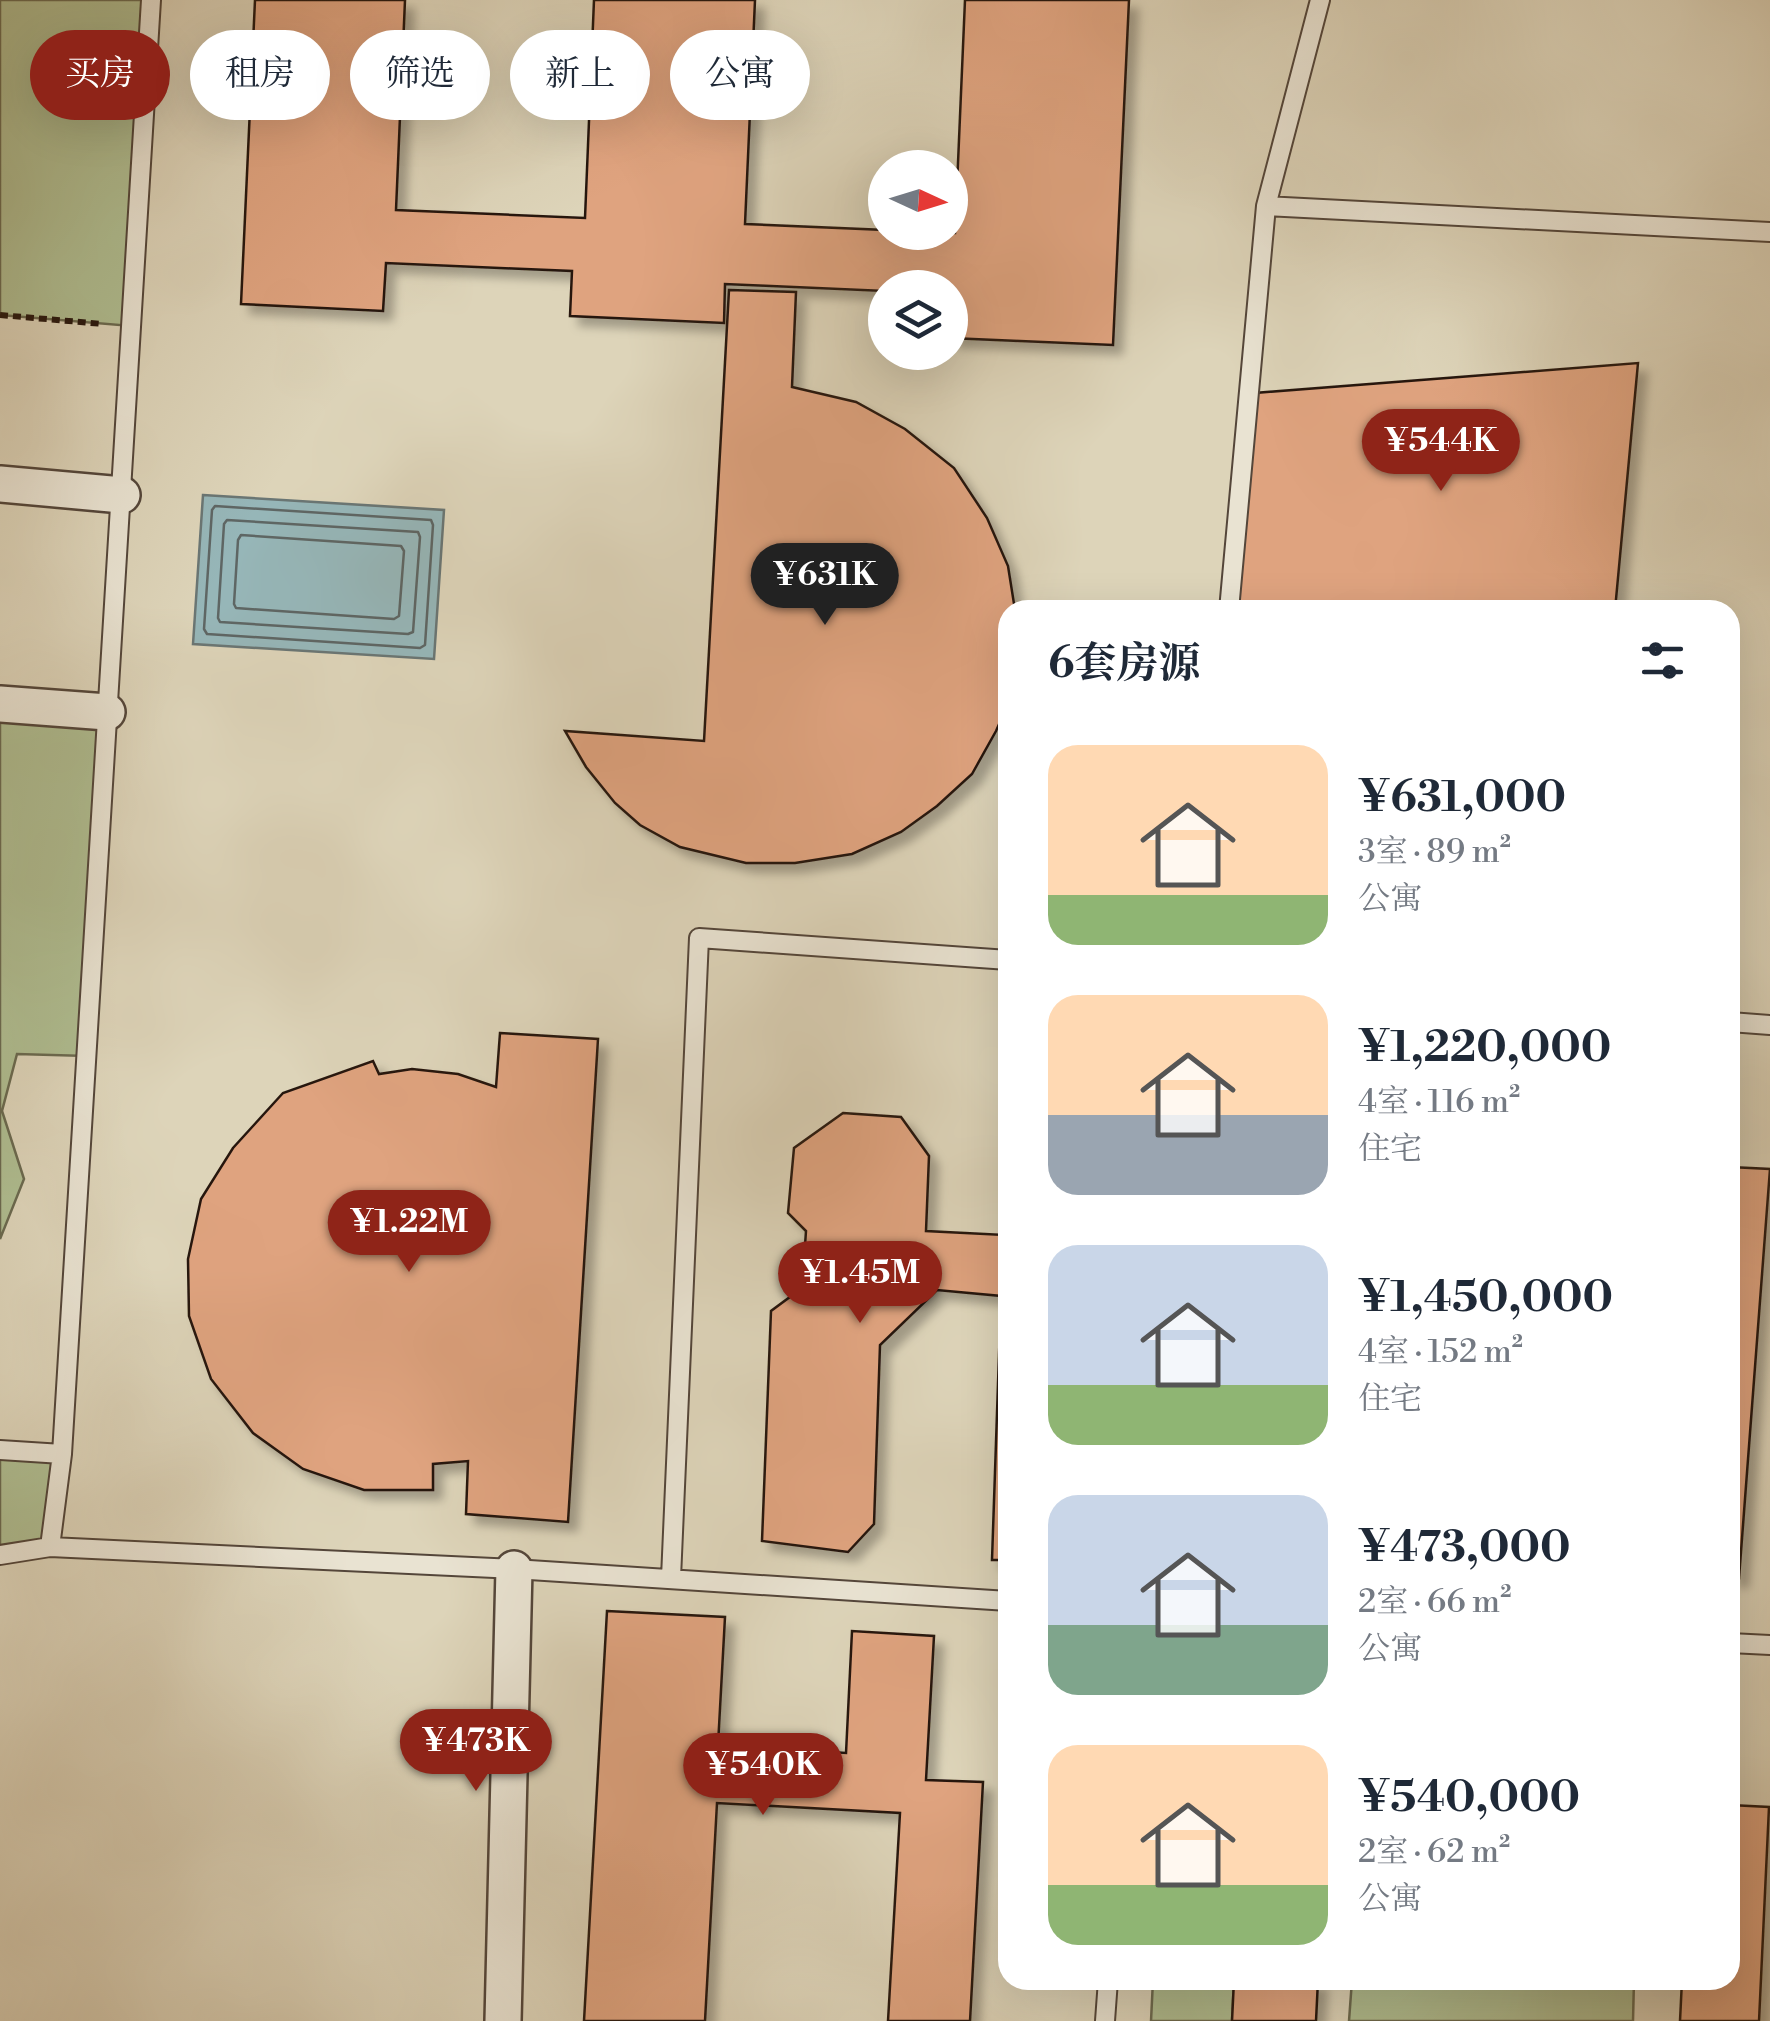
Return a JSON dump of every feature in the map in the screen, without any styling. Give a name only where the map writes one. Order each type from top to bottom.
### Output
[{"type":"street","points":[[0,484],[122,495]]},
{"type":"street","points":[[0,704],[107,712]]},
{"type":"street","points":[[502,2021],[514,1568]]},
{"type":"lane","points":[[50,1547],[62,1454],[151,0]]},
{"type":"lane","points":[[1231,600],[1266,206],[1320,0]]},
{"type":"lane","points":[[1266,206],[1770,232]]},
{"type":"lane","points":[[671,1578],[699,938],[998,959]]},
{"type":"lane","points":[[1740,1023],[1770,1025]]},
{"type":"lane","points":[[0,1450],[62,1454]]},
{"type":"lane","points":[[0,1554],[50,1547],[514,1568],[998,1601]]},
{"type":"lane","points":[[1740,1644],[1770,1645]]},
{"type":"lane","points":[[1105,2021],[1107,1990]]},
{"type":"path","points":[[0,315],[131,326]]},
{"type":"green space","points":[[0,0],[151,0],[149,30],[30,30],[30,120],[144,120],[131,326],[0,315]]},
{"type":"green space","points":[[0,704],[107,712],[87,1056],[17,1054],[2,1111],[24,1179],[0,1239]]},
{"type":"green space","points":[[0,1450],[62,1454],[50,1547],[0,1555]]},
{"type":"green space","points":[[1153,1990],[1234,1990],[1232,2021],[1151,2021]]},
{"type":"green space","points":[[1351,1990],[1634,1990],[1633,2021],[1349,2021]]},
{"type":"water","points":[[203,495],[444,510],[434,659],[193,644]]},
{"type":"building","points":[[255,0],[405,0],[404,30],[350,30],[350,120],[400,120],[396,210],[585,218],[589,120],[650,120],[650,30],[593,30],[594,0],[755,0],[754,30],[670,30],[670,120],[750,120],[745,224],[868,229],[868,250],[968,250],[968,150],[959,150],[965,0],[1129,0],[1113,345],[968,339],[968,270],[868,270],[868,290],[725,284],[724,323],[570,316],[572,271],[386,263],[383,311],[241,304],[249,120],[330,120],[330,30],[254,30]]},
{"type":"building","points":[[729,290],[796,292],[792,387],[856,402],[905,429],[954,468],[987,518],[1008,566],[1013,600],[998,600],[998,726],[972,774],[901,832],[852,854],[795,863],[746,863],[680,847],[640,825],[615,803],[586,767],[565,731],[704,741]]},
{"type":"building","points":[[1638,363],[1616,600],[1239,600],[1255,393]]},
{"type":"building","points":[[500,1033],[598,1039],[568,1522],[466,1514],[468,1461],[433,1464],[433,1490],[364,1490],[303,1469],[253,1433],[211,1379],[189,1316],[188,1259],[201,1199],[233,1148],[283,1093],[373,1061],[379,1074],[412,1069],[458,1074],[496,1087]]},
{"type":"building","points":[[843,1113],[901,1117],[929,1156],[926,1231],[998,1235],[998,1296],[937,1290],[880,1345],[874,1524],[848,1552],[762,1541],[771,1311],[802,1288],[806,1231],[788,1213],[794,1148]]},
{"type":"building","points":[[1740,1168],[1770,1169],[1740,1565]]},
{"type":"building","points":[[998,1384],[998,1560],[992,1560]]},
{"type":"building","points":[[607,1611],[725,1617],[718,1745],[846,1753],[852,1631],[934,1636],[926,1780],[983,1782],[970,2021],[888,2021],[900,1813],[717,1803],[705,2021],[584,2021]]},
{"type":"building","points":[[1740,1806],[1769,1807],[1759,2021],[1680,2021],[1682,1990],[1740,1990]]},
{"type":"building","points":[[1234,1990],[1318,1990],[1316,2021],[1232,2021]]}]
